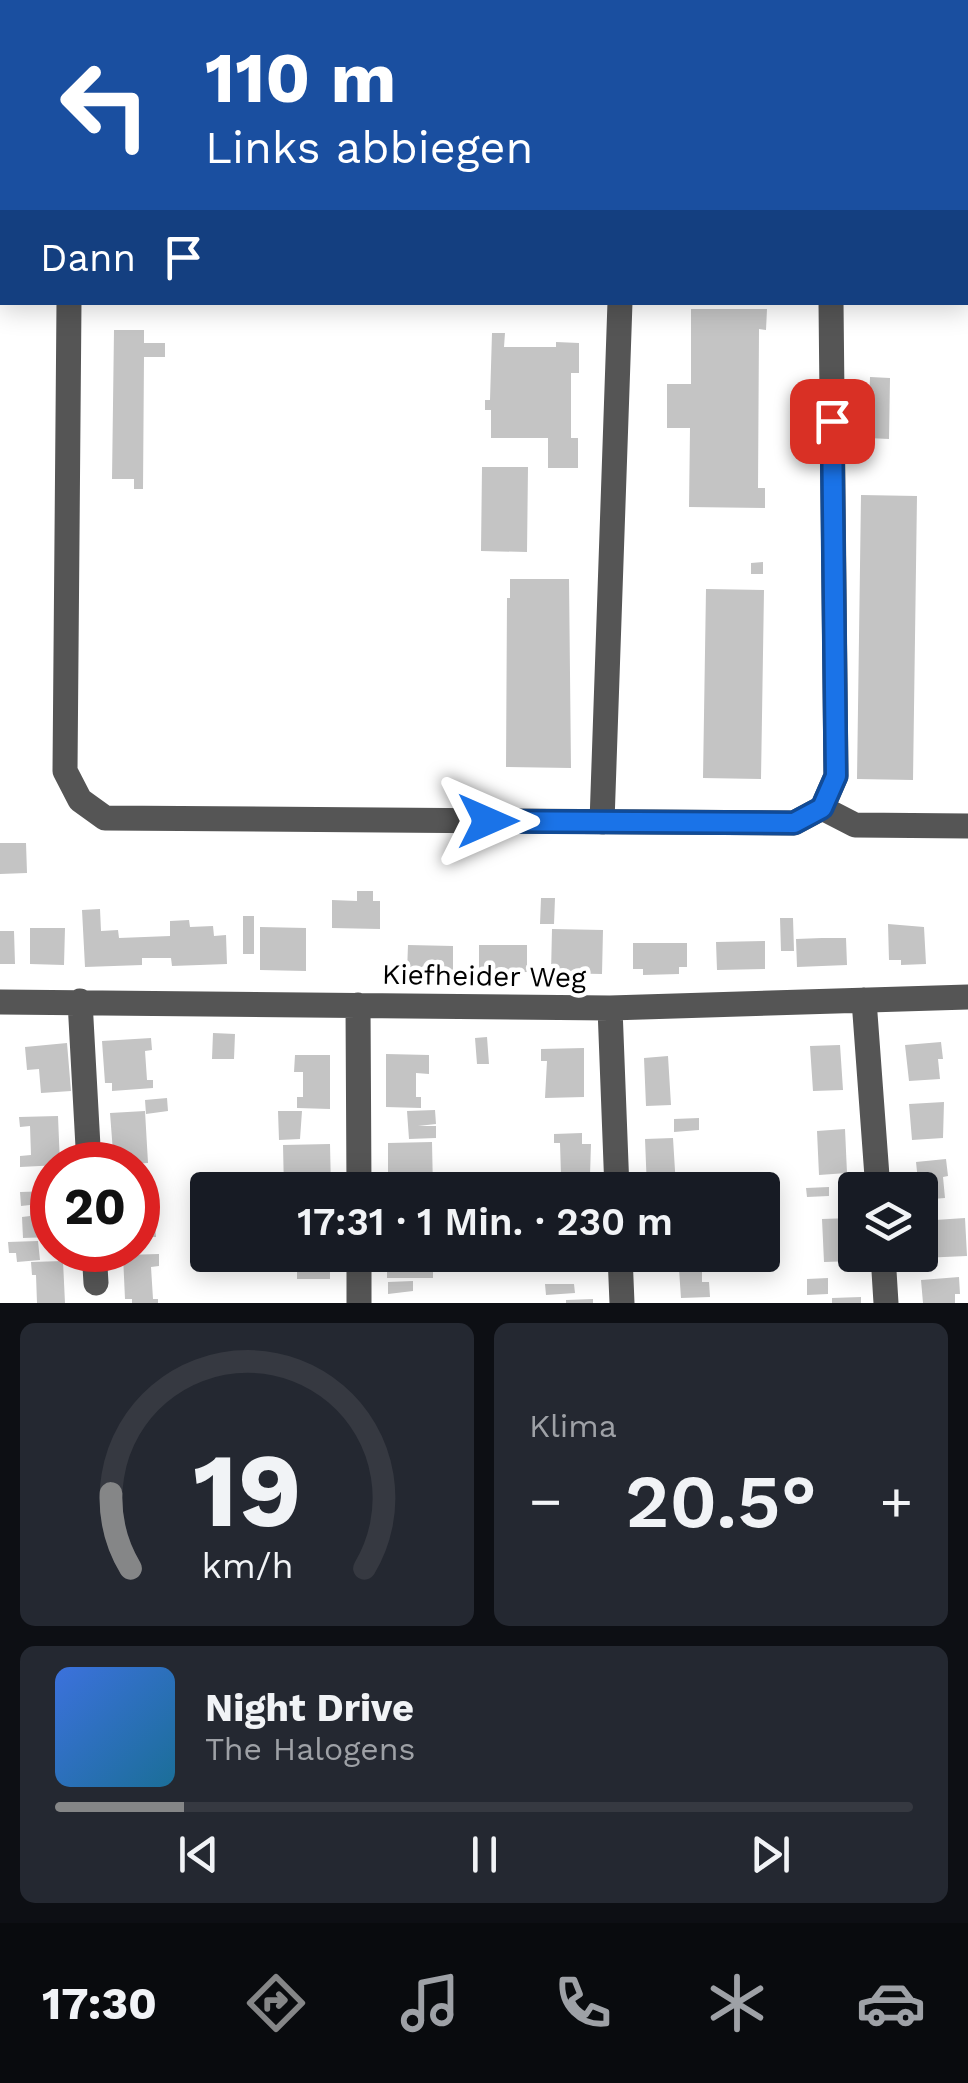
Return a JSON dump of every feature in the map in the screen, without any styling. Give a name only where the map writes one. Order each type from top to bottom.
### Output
[{"type":"street","points":[[68,305],[66,770],[80,800],[104,818],[794,823],[822,808],[836,776],[831,305]]},
{"type":"street","points":[[602,822],[620,305]]},
{"type":"street","points":[[822,808],[855,824],[968,826]]},
{"type":"street","name":"Kiefheider Weg","points":[[0,1002],[610,1008],[968,996]]},
{"type":"street","points":[[864,1000],[877,1172]]},
{"type":"street","points":[[80,1001],[89,1142]]},
{"type":"street","points":[[358,1005],[359,1172]]},
{"type":"street","points":[[610,1008],[617,1172]]},
{"type":"street","points":[[95,1272],[96,1284]]},
{"type":"street","points":[[359,1272],[359,1303]]},
{"type":"street","points":[[621,1272],[622,1303]]},
{"type":"street","points":[[884,1272],[886,1303]]},
{"type":"building","points":[[691,309],[767,309],[766,330],[759,329],[758,488],[765,488],[765,508],[689,507],[690,428],[667,428],[667,384],[691,384]]},
{"type":"building","points":[[114,330],[144,330],[144,343],[165,343],[165,357],[144,357],[143,489],[134,489],[134,479],[112,479]]},
{"type":"building","points":[[492,333],[505,333],[504,347],[579,343],[579,373],[571,373],[571,438],[578,438],[578,468],[548,468],[548,438],[491,438],[491,410],[485,410],[485,400],[490,400]]},
{"type":"building","points":[[870,377],[890,378],[889,439],[868,438]]},
{"type":"building","points":[[482,467],[528,467],[527,552],[481,551]]},
{"type":"building","points":[[861,495],[917,496],[913,780],[857,779]]},
{"type":"building","points":[[763,562],[763,574],[751,574],[751,563]]},
{"type":"building","points":[[510,579],[569,579],[571,768],[506,767]]},
{"type":"building","points":[[706,589],[764,590],[761,779],[703,778]]},
{"type":"building","points":[[0,843],[26,843],[27,873],[0,874]]},
{"type":"building","points":[[357,891],[373,891],[373,901],[380,901],[380,929],[332,928],[332,900],[357,901]]},
{"type":"building","points":[[541,898],[555,898],[554,924],[540,924]]},
{"type":"building","points":[[100,909],[101,931],[118,930],[119,938],[170,936],[170,921],[189,920],[190,927],[213,926],[214,936],[226,935],[227,964],[172,966],[171,958],[142,958],[142,965],[85,967],[82,910]]},
{"type":"building","points":[[243,916],[254,916],[254,954],[243,954]]},
{"type":"building","points":[[780,918],[793,918],[794,951],[781,951]]},
{"type":"building","points":[[888,924],[924,927],[926,964],[901,965],[901,960],[889,960]]},
{"type":"building","points":[[260,927],[306,928],[306,971],[260,970]]},
{"type":"building","points":[[30,928],[65,928],[64,965],[30,964]]},
{"type":"building","points":[[552,929],[603,930],[602,974],[551,973]]},
{"type":"building","points":[[0,931],[14,931],[15,964],[0,964]]},
{"type":"building","points":[[846,938],[847,965],[797,967],[796,939]]},
{"type":"building","points":[[765,941],[765,969],[717,970],[716,942]]},
{"type":"building","points":[[633,943],[687,943],[687,967],[679,967],[679,974],[643,975],[643,969],[633,969]]},
{"type":"building","points":[[408,945],[453,946],[453,973],[407,972]]},
{"type":"building","points":[[479,945],[527,945],[527,972],[479,973]]},
{"type":"building","points":[[213,1033],[235,1034],[234,1059],[212,1059]]},
{"type":"building","points":[[487,1037],[489,1064],[477,1064],[475,1038]]},
{"type":"building","points":[[151,1038],[152,1050],[145,1051],[147,1080],[153,1080],[153,1088],[112,1091],[112,1083],[105,1083],[102,1041]]},
{"type":"building","points":[[941,1042],[940,1079],[909,1081],[905,1045]]},
{"type":"building","points":[[67,1043],[71,1091],[41,1093],[39,1069],[27,1070],[25,1047]]},
{"type":"building","points":[[840,1045],[843,1090],[813,1091],[810,1046]]},
{"type":"building","points":[[584,1048],[584,1097],[545,1098],[547,1061],[541,1061],[541,1049]]},
{"type":"building","points":[[386,1054],[429,1055],[429,1074],[416,1073],[416,1097],[421,1097],[421,1108],[386,1107]]},
{"type":"building","points":[[295,1055],[330,1055],[330,1109],[297,1108],[297,1097],[303,1097],[303,1072],[294,1072]]},
{"type":"building","points":[[668,1056],[671,1105],[646,1106],[644,1058]]},
{"type":"building","points":[[167,1098],[168,1111],[146,1114],[145,1100]]},
{"type":"building","points":[[944,1102],[943,1138],[912,1140],[909,1104]]},
{"type":"building","points":[[435,1110],[436,1124],[418,1126],[436,1126],[436,1138],[409,1139],[407,1111]]},
{"type":"building","points":[[145,1111],[147,1142],[112,1142],[110,1113]]},
{"type":"building","points":[[278,1111],[302,1111],[300,1139],[279,1140]]},
{"type":"building","points":[[58,1116],[59,1142],[31,1142],[30,1126],[20,1127],[19,1117]]},
{"type":"building","points":[[699,1118],[699,1130],[674,1132],[674,1119]]},
{"type":"building","points":[[845,1129],[847,1172],[819,1175],[817,1131]]},
{"type":"building","points":[[582,1133],[582,1144],[591,1144],[590,1172],[561,1172],[560,1143],[554,1143],[554,1134]]},
{"type":"building","points":[[673,1138],[675,1172],[646,1172],[645,1139]]},
{"type":"building","points":[[432,1142],[433,1172],[388,1172],[388,1143]]},
{"type":"building","points":[[330,1144],[331,1172],[284,1172],[283,1145]]},
{"type":"building","points":[[30,1155],[30,1166],[20,1167],[20,1156]]},
{"type":"building","points":[[946,1159],[945,1198],[938,1199],[938,1172],[917,1172],[916,1162]]},
{"type":"building","points":[[829,1187],[829,1196],[807,1197],[806,1188]]},
{"type":"building","points":[[20,1192],[30,1192],[30,1205],[21,1206]]},
{"type":"building","points":[[30,1216],[30,1238],[23,1238],[22,1217]]},
{"type":"building","points":[[838,1218],[838,1262],[824,1262],[822,1219]]},
{"type":"building","points":[[965,1218],[967,1256],[938,1257],[938,1220]]},
{"type":"building","points":[[30,1241],[30,1261],[17,1262],[16,1253],[9,1253],[8,1242]]},
{"type":"building","points":[[32,1272],[64,1272],[65,1303],[37,1303],[36,1275]]},
{"type":"building","points":[[124,1272],[151,1272],[153,1299],[158,1299],[158,1303],[132,1303],[132,1299],[125,1299]]},
{"type":"building","points":[[297,1272],[330,1272],[330,1279],[297,1279]]},
{"type":"building","points":[[387,1272],[433,1272],[433,1278],[387,1278]]},
{"type":"building","points":[[679,1272],[702,1272],[702,1282],[709,1282],[710,1297],[681,1298]]},
{"type":"building","points":[[959,1277],[960,1294],[955,1294],[955,1303],[923,1303],[921,1280]]},
{"type":"building","points":[[828,1278],[828,1294],[807,1295],[807,1279]]},
{"type":"building","points":[[413,1281],[413,1291],[388,1294],[388,1282]]},
{"type":"building","points":[[545,1284],[574,1284],[575,1293],[546,1295]]},
{"type":"building","points":[[861,1297],[861,1303],[832,1303],[832,1298]]},
{"type":"building","points":[[593,1299],[593,1303],[566,1303],[566,1300]]},
{"type":"route","points":[[488,821],[794,823],[822,808],[836,776],[832,421]]}]
